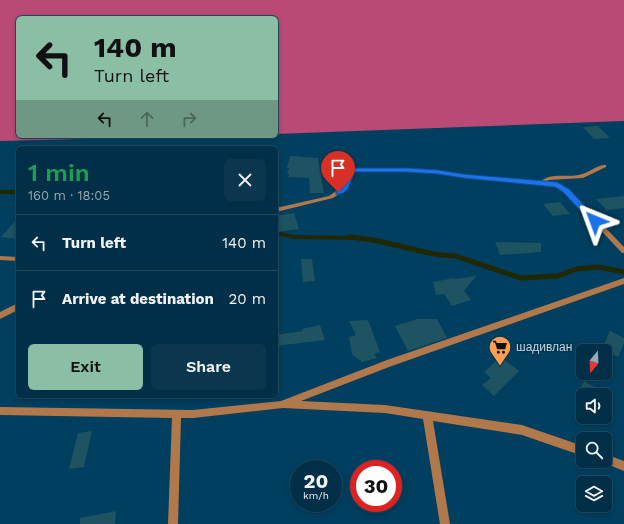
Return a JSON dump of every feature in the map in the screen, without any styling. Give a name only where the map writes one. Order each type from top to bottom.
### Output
[{"type":"street","points":[[332,155],[351,170],[407,170],[438,172],[463,176],[557,185],[566,190],[624,251]]},
{"type":"street","points":[[541,183],[548,178],[583,176],[604,166]]},
{"type":"street","points":[[278,210],[331,197],[346,186],[351,170]]},
{"type":"street","points":[[0,258],[16,259]]},
{"type":"street","points":[[281,405],[387,364],[624,281]]},
{"type":"street","points":[[0,316],[16,307]]},
{"type":"street","points":[[0,411],[193,414],[281,405],[386,409],[522,430],[576,449]]},
{"type":"street","points":[[173,524],[177,414]]},
{"type":"street","points":[[427,415],[445,524]]},
{"type":"street","points":[[612,462],[624,466]]},
{"type":"shaded area","points":[[0,0],[624,0],[624,121],[278,134],[278,16],[16,16],[16,138],[125,138],[0,141]]},
{"type":"building","points":[[598,126],[610,138],[594,139],[583,127]]},
{"type":"building","points":[[290,156],[318,158],[324,193],[310,193],[309,178],[288,177],[289,174],[287,174],[289,168],[287,168]]},
{"type":"building","points":[[624,196],[624,208],[607,210],[596,199]]},
{"type":"building","points":[[560,202],[570,214],[553,216],[543,204]]},
{"type":"building","points":[[294,213],[299,229],[278,232],[278,216]]},
{"type":"building","points":[[16,220],[16,239],[1,237]]},
{"type":"building","points":[[495,242],[541,243],[541,252],[500,255]]},
{"type":"building","points":[[301,259],[312,259],[315,281],[303,282]]},
{"type":"building","points":[[476,276],[464,291],[471,300],[452,306],[444,294],[436,295],[433,282]]},
{"type":"building","points":[[417,319],[437,319],[447,338],[408,351],[395,326]]},
{"type":"building","points":[[368,320],[380,352],[374,354],[377,358],[362,362],[352,354],[349,337],[356,335],[349,321]]},
{"type":"building","points":[[320,325],[325,340],[278,346],[278,335],[302,331],[302,329]]},
{"type":"building","points":[[610,331],[624,338],[624,343],[618,357],[612,354],[612,344],[604,344]]},
{"type":"building","points":[[501,357],[519,371],[494,396],[482,385],[491,378],[484,372]]},
{"type":"building","points":[[584,381],[596,388],[580,388]]},
{"type":"building","points":[[92,431],[84,467],[69,469],[78,433]]},
{"type":"building","points":[[116,511],[115,524],[80,524],[80,518]]},
{"type":"waterway","points":[[0,192],[16,192]]},
{"type":"waterway","points":[[278,233],[294,237],[357,238]]},
{"type":"waterway","points":[[350,237],[357,238]]},
{"type":"waterway","points":[[357,238],[434,254],[455,256],[521,278],[558,276],[576,269],[598,267],[624,272]]},
{"type":"place","name":"шадивлан","points":[[500,366]]},
{"type":"route","points":[[338,192],[346,186],[351,170],[407,170],[438,172],[463,176],[557,185],[566,190],[595,221]]}]
